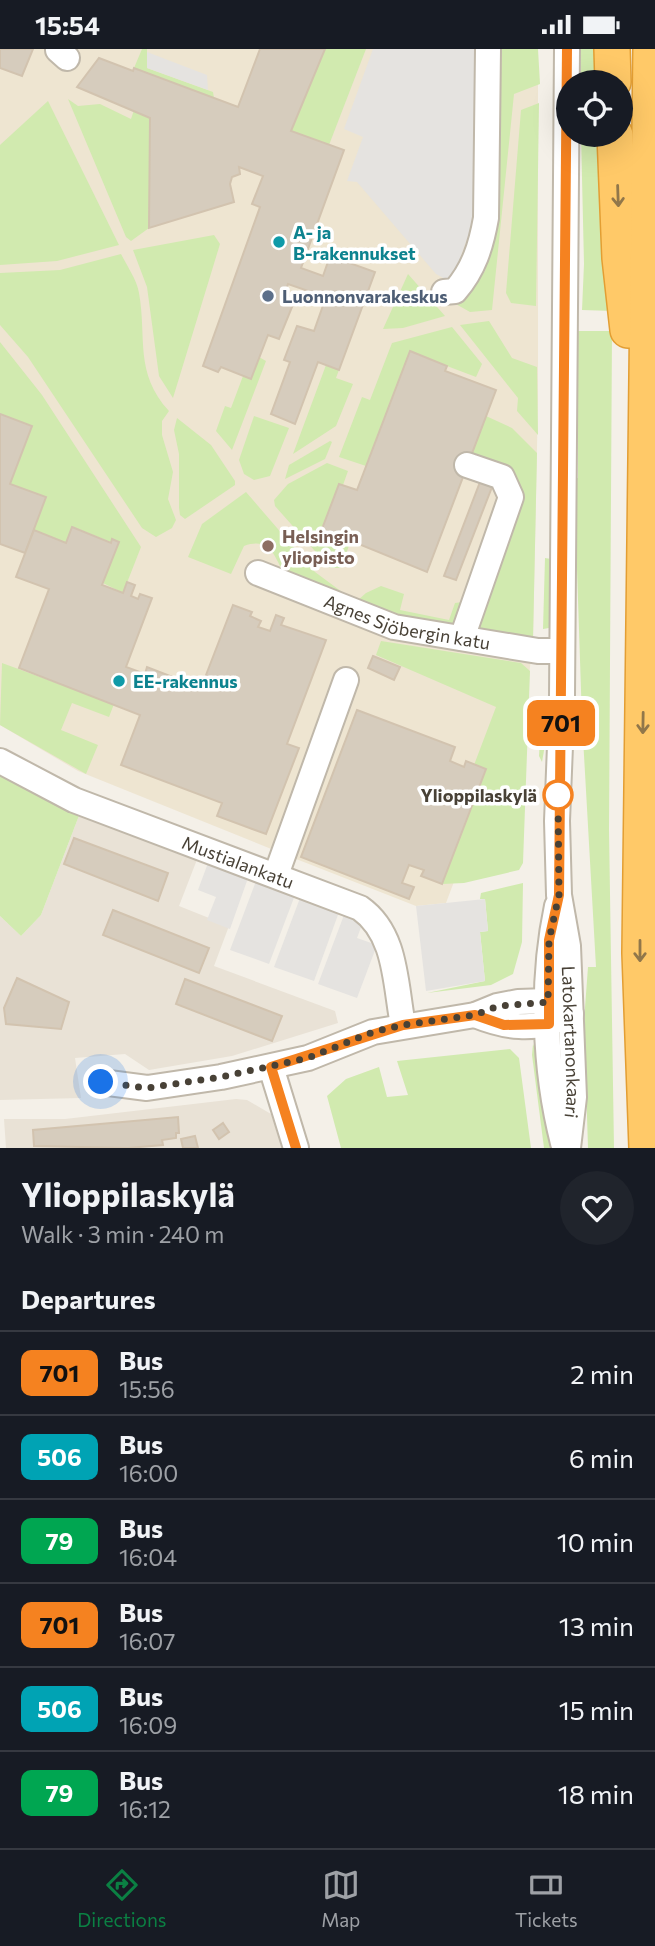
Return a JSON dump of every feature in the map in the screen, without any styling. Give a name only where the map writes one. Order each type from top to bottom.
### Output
[{"type":"highway","points":[[612,49],[613,70]]},
{"type":"highway","points":[[647,1148],[640,953],[651,49]]},
{"type":"highway","points":[[615,147],[620,258],[646,483]]},
{"type":"street","points":[[443,292],[455,291],[469,274],[482,243],[486,218],[488,49]]},
{"type":"street","name":"Latokartanonkaari","points":[[566,1148],[574,1097],[556,1013],[568,946],[559,895],[558,794],[562,650],[567,49]]},
{"type":"street","points":[[462,638],[512,498],[502,477],[467,465]]},
{"type":"street","name":"Agnes Sjöbergin katu","points":[[258,573],[394,627],[537,650],[562,650]]},
{"type":"street","points":[[276,875],[346,680]]},
{"type":"street","name":"Mustialankatu","points":[[0,761],[74,800],[360,908],[375,918],[388,941],[403,1025]]},
{"type":"street","points":[[101,1082],[147,1088],[271,1067],[403,1025],[475,1015],[498,1006],[556,1013]]},
{"type":"street","points":[[271,1067],[296,1148]]},
{"type":"shaded area","name":"Helsingin yliopisto","points":[[0,49],[538,49],[538,400],[533,640],[528,685],[446,903],[416,906],[291,857],[78,771],[0,725]]},
{"type":"shaded area","points":[[373,49],[479,49],[483,194],[454,275],[447,280],[436,274],[357,182],[347,181],[363,137],[344,129]]},
{"type":"shaded area","points":[[147,52],[207,75],[208,90],[147,68]]},
{"type":"shaded area","points":[[80,813],[198,857],[179,906],[229,926],[214,966],[335,1011],[338,1023],[232,1056],[149,1070],[125,1054],[75,1058],[81,1098],[0,1100],[0,916],[21,936],[41,915]]},
{"type":"shaded area","points":[[208,863],[248,878],[230,929],[207,920],[216,897],[198,890]]},
{"type":"shaded area","points":[[256,881],[295,895],[269,964],[230,950]]},
{"type":"shaded area","points":[[300,898],[339,912],[314,981],[274,967]]},
{"type":"shaded area","points":[[485,899],[488,931],[480,932],[485,981],[426,991],[416,906]]},
{"type":"shaded area","points":[[344,915],[363,922],[357,938],[377,945],[357,998],[318,984]]},
{"type":"shaded area","points":[[236,1099],[247,1100],[271,1114],[282,1148],[6,1148],[4,1119],[65,1119]]},
{"type":"green space","points":[[142,49],[147,49],[147,68],[213,92],[214,98],[134,68]]},
{"type":"green space","points":[[325,49],[366,49],[329,145],[291,131]]},
{"type":"green space","points":[[502,49],[538,49],[540,84],[514,94],[492,310],[470,312],[454,303],[471,290],[485,271],[494,227]]},
{"type":"green space","points":[[581,49],[604,49],[605,70],[581,70]]},
{"type":"green space","points":[[68,99],[78,106],[100,104],[131,119],[134,110],[150,118],[149,228],[131,241],[126,237]]},
{"type":"green space","points":[[48,101],[119,245],[57,261],[0,265],[0,145]]},
{"type":"green space","points":[[539,103],[536,306],[511,303],[506,293],[521,110]]},
{"type":"green space","points":[[581,147],[610,147],[613,311],[582,310],[584,264]]},
{"type":"green space","points":[[214,235],[220,244],[173,398],[159,376],[147,287],[133,250]]},
{"type":"green space","points":[[121,254],[139,293],[146,369],[158,397],[169,411],[162,421],[162,435],[173,472],[168,499],[176,520],[172,528],[156,537],[142,528],[28,357],[0,325],[0,273],[60,270]]},
{"type":"green space","points":[[408,274],[445,316],[403,328],[383,329]]},
{"type":"green space","points":[[489,321],[512,358],[537,367],[538,435],[517,411],[518,398],[460,325]]},
{"type":"green space","points":[[452,327],[482,364],[476,377],[410,352],[366,466],[339,457],[362,397],[370,400],[392,343]]},
{"type":"green space","points":[[578,331],[612,331],[609,830],[614,1148],[588,1148],[584,1021],[588,967],[596,967],[582,720],[574,479],[578,478]]},
{"type":"green space","points":[[0,342],[42,395],[141,547],[123,593],[103,583],[118,542],[113,539],[113,543],[73,527],[66,543],[34,530],[46,497],[10,484],[32,427],[0,414]]},
{"type":"green space","points":[[259,357],[266,361],[232,450],[216,431],[225,406],[231,408],[243,376],[251,379]]},
{"type":"green space","points":[[326,365],[339,370],[336,378],[353,384],[336,426],[293,454]]},
{"type":"green space","points":[[254,416],[289,428],[270,476],[254,480],[244,474],[239,460]]},
{"type":"green space","points":[[486,416],[512,428],[537,453],[533,640],[473,633],[516,495],[470,459]]},
{"type":"green space","points":[[177,418],[211,445],[235,481],[235,485],[185,519],[180,515],[179,508],[179,454],[174,430]]},
{"type":"green space","points":[[332,442],[325,459],[285,479],[289,465]]},
{"type":"green space","points":[[327,463],[348,471],[343,485],[339,484],[322,529],[351,540],[341,568],[330,568],[275,506],[274,500],[288,484]]},
{"type":"green space","points":[[246,492],[315,572],[342,592],[340,600],[284,574],[270,549],[260,544],[244,546],[231,574],[188,557],[202,524]]},
{"type":"green space","points":[[545,558],[551,559],[549,628],[543,629]]},
{"type":"green space","points":[[381,586],[404,594],[400,610],[449,620],[455,603],[470,601],[462,628],[398,619],[356,602],[366,593]]},
{"type":"green space","points":[[381,641],[521,663],[530,671],[523,863],[519,870],[464,883],[442,884],[486,770],[474,765],[496,707],[376,655]]},
{"type":"green space","points":[[2,663],[114,704],[109,717],[72,703],[61,730],[98,745],[86,774],[0,725]]},
{"type":"green space","points":[[553,700],[542,762],[539,756],[542,702]]},
{"type":"green space","points":[[0,773],[80,813],[41,915],[21,936],[0,916]]},
{"type":"green space","points":[[523,883],[522,942],[513,974],[491,985],[427,993],[485,981],[480,932],[488,931],[485,899],[480,899],[481,893]]},
{"type":"green space","points":[[533,1044],[538,1056],[552,1148],[544,1148],[532,1055]]},
{"type":"green space","points":[[510,1049],[519,1058],[531,1148],[341,1148],[327,1096],[346,1079],[379,1067],[387,1097],[408,1095],[397,1061]]},
{"type":"building","points":[[0,49],[33,49],[22,76],[0,68]]},
{"type":"building","name":"A- ja B-rakennukset","points":[[260,49],[325,49],[291,131],[344,150],[301,268],[323,276],[330,256],[375,272],[339,370],[318,362],[295,424],[271,414],[290,362],[284,360],[297,326],[314,331],[326,297],[288,284],[283,298],[294,302],[279,339],[268,335],[251,379],[221,367],[218,372],[203,366],[260,207],[252,204],[263,176],[239,167],[240,174],[232,177],[230,184],[234,202],[149,228],[150,118],[77,87],[99,58],[133,71],[134,68],[238,107]]},
{"type":"building","points":[[410,351],[447,366],[445,371],[496,390],[427,572],[322,529],[339,484],[357,490]]},
{"type":"building","points":[[0,414],[32,426],[10,484],[46,497],[25,553],[0,544]]},
{"type":"building","points":[[480,482],[492,487],[456,580],[444,576]]},
{"type":"building","name":"EE-rakennus","points":[[72,527],[111,543],[112,539],[119,542],[102,585],[123,593],[127,582],[135,585],[131,596],[138,599],[140,594],[152,598],[126,667],[145,674],[147,667],[201,688],[233,605],[252,612],[250,616],[261,621],[258,627],[270,631],[276,615],[284,618],[281,625],[326,640],[287,744],[299,748],[266,834],[217,816],[222,803],[121,765],[140,715],[19,668],[49,589],[16,577],[34,530],[66,543]]},
{"type":"building","points":[[373,656],[400,667],[394,680],[368,668]]},
{"type":"building","points":[[357,710],[455,747],[450,761],[464,767],[466,761],[486,769],[442,884],[421,876],[424,870],[409,865],[402,883],[414,887],[409,899],[301,857]]},
{"type":"building","points":[[74,838],[168,873],[158,901],[64,864]]},
{"type":"building","points":[[113,910],[209,948],[199,973],[103,935]]},
{"type":"building","points":[[17,978],[69,1002],[61,1029],[6,1024],[4,1008]]},
{"type":"building","points":[[185,979],[282,1016],[272,1041],[176,1004]]},
{"type":"building","points":[[178,1117],[179,1133],[176,1133],[176,1138],[162,1140],[163,1145],[128,1148],[34,1146],[33,1130]]},
{"type":"building","points":[[223,1123],[229,1132],[219,1139],[213,1130]]},
{"type":"building","points":[[195,1136],[198,1148],[183,1148],[181,1139]]},
{"type":"bus line","name":"701","points":[[296,1148],[271,1067],[308,1058],[373,1032],[403,1025],[475,1015],[498,1024],[519,1027],[549,1024],[549,940],[559,895],[557,821],[562,696],[567,49]]},
{"type":"place","name":"A- ja B-rakennukset","points":[[279,242]]},
{"type":"place","name":"Luonnonvarakeskus","points":[[268,296]]},
{"type":"place","name":"Helsingin yliopisto","points":[[268,546]]},
{"type":"place","name":"EE-rakennus","points":[[119,681]]},
{"type":"place","name":"Ylioppilaskylä","points":[[558,795]]},
{"type":"route","points":[[101,1082],[147,1088],[221,1077],[308,1058],[373,1032],[403,1025],[475,1015],[518,1002],[548,1002],[549,940],[559,895],[558,795]]}]
